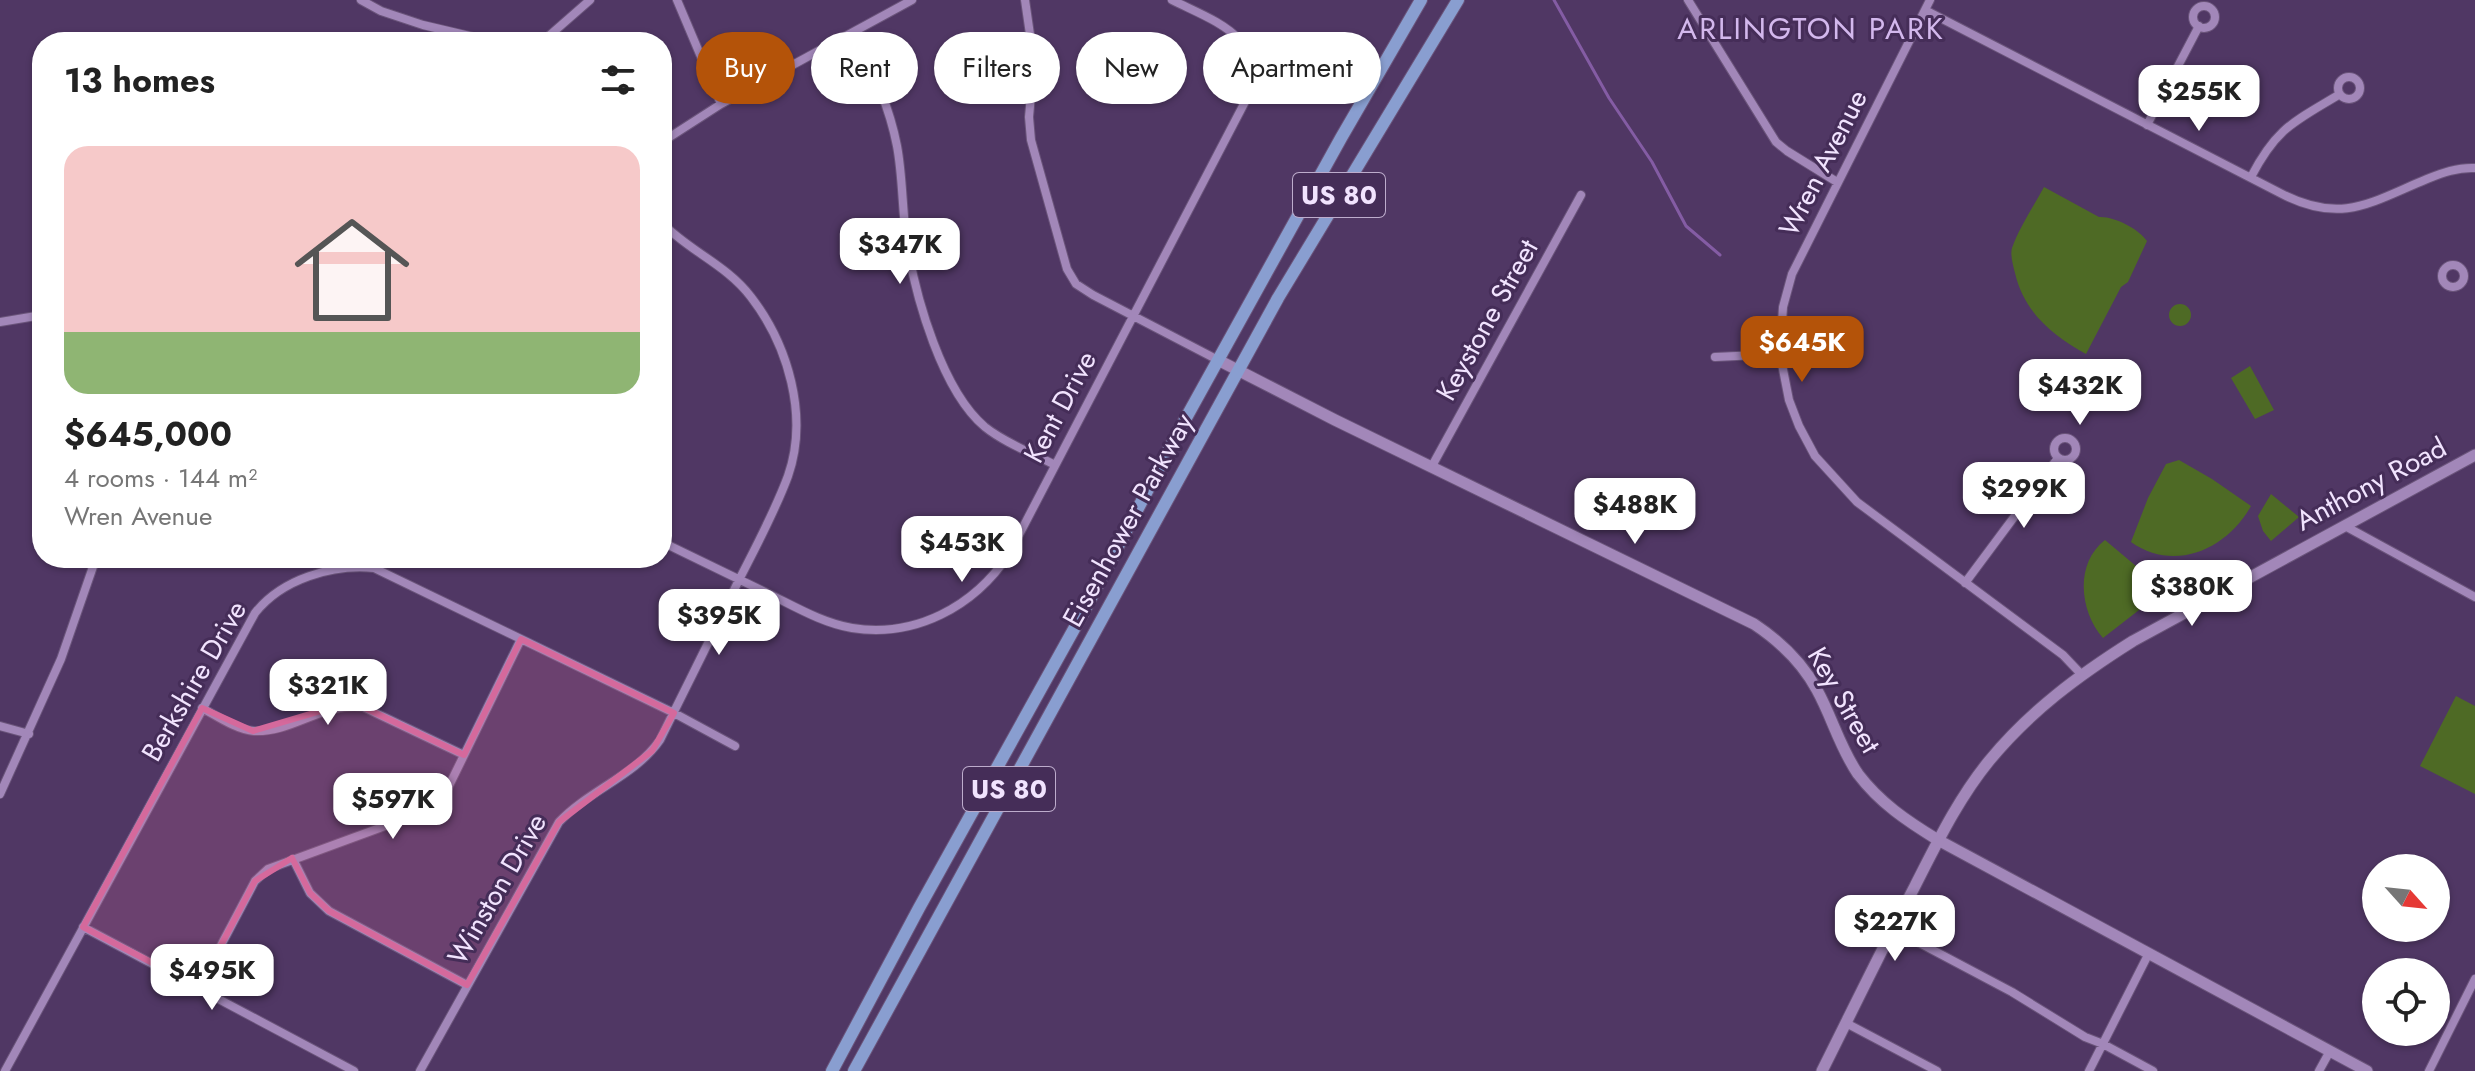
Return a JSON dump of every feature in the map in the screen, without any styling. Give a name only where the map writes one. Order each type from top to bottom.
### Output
[{"type":"main road","name":"Eisenhower Parkway","points":[[832,1071],[1087,607],[1218,360],[1421,0]]},
{"type":"main road","name":"Eisenhower Parkway","points":[[854,1071],[1237,370],[1347,181],[1458,0]]},
{"type":"street","points":[[361,0],[381,11],[453,32]]},
{"type":"street","points":[[553,32],[590,0]]},
{"type":"street","points":[[677,0],[696,45]]},
{"type":"street","points":[[854,32],[912,0]]},
{"type":"street","points":[[1025,0],[1034,62],[1029,117],[1031,140],[1067,269],[1076,284],[1218,360]]},
{"type":"street","points":[[1133,316],[1252,83],[1253,68],[1249,53],[1239,38],[1227,28],[1172,0]]},
{"type":"street","points":[[1688,0],[1776,142],[1837,182]]},
{"type":"street","name":"Wren Avenue","points":[[1930,0],[1792,274],[1783,307],[1780,354],[1789,400],[1815,456],[1857,502],[2063,655],[2081,674]]},
{"type":"street","points":[[1925,10],[2303,205],[2334,210],[2366,204],[2448,171],[2475,168]]},
{"type":"street","points":[[2147,125],[2199,26]]},
{"type":"street","points":[[2251,177],[2266,149],[2285,127],[2340,94]]},
{"type":"street","points":[[672,136],[721,104]]},
{"type":"street","points":[[885,104],[901,171],[907,242],[917,290],[936,349],[956,390],[982,425],[1055,465]]},
{"type":"street","name":"Keystone Street","points":[[1432,466],[1581,195]]},
{"type":"street","name":"Winston Drive","points":[[420,1071],[559,822],[581,802],[652,751],[674,713],[789,473],[796,422],[783,351],[769,322],[750,296],[728,273],[672,231]]},
{"type":"street","points":[[2463,278],[2475,281]]},
{"type":"street","name":"Kent Drive","points":[[672,547],[836,624],[876,630],[911,626],[948,612],[972,596],[998,570],[1133,316]]},
{"type":"street","points":[[0,322],[32,317]]},
{"type":"street","points":[[1715,357],[1780,354]]},
{"type":"street","name":"Key Street","points":[[1218,360],[1714,603],[1768,633],[1792,653],[1803,668],[1817,690],[1845,752],[1873,793],[1900,816],[1938,840],[2367,1071]]},
{"type":"street","name":"Anthony Road","points":[[1822,1071],[1938,840],[1988,762],[2038,709],[2081,674],[2140,636],[2475,455]]},
{"type":"street","points":[[1965,583],[2058,458]]},
{"type":"street","points":[[2345,526],[2475,597]]},
{"type":"street","points":[[0,794],[66,645],[93,568]]},
{"type":"street","name":"Berkshire Drive","points":[[5,1071],[236,644],[262,605],[278,591],[340,568],[374,568],[674,713],[735,746]]},
{"type":"street","points":[[199,987],[255,881],[268,869],[434,808],[444,796],[521,639]]},
{"type":"street","points":[[202,708],[253,731],[275,728],[334,707],[363,707],[464,755]]},
{"type":"street","points":[[0,726],[29,734]]},
{"type":"street","points":[[293,859],[310,893],[329,911],[467,985]]},
{"type":"street","points":[[83,927],[354,1071]]},
{"type":"street","points":[[1893,929],[2012,992],[2085,1037],[2153,1071]]},
{"type":"street","points":[[2089,1071],[2149,953]]},
{"type":"street","points":[[2429,1071],[2475,979]]},
{"type":"street","points":[[1846,1023],[1937,1071]]},
{"type":"street","points":[[2319,1071],[2330,1051]]},
{"type":"highlighted area","points":[[521,639],[674,713],[652,751],[559,822],[467,985],[329,911],[310,893],[292,858],[255,881],[199,987],[83,927],[202,708],[253,731],[334,707],[363,707],[464,755]]},
{"type":"green space","points":[[2044,187],[2099,217],[2126,224],[2147,241],[2128,282],[2121,287],[2086,354],[2062,339],[2032,311],[2019,287],[2013,267],[2012,248]]},
{"type":"green space","points":[[2180,304],[2188,307],[2191,315],[2188,323],[2180,326],[2172,323],[2169,315],[2172,307]]},
{"type":"green space","points":[[2250,366],[2274,410],[2255,419],[2231,378]]},
{"type":"green space","points":[[2179,460],[2251,506],[2241,521],[2214,544],[2182,556],[2165,556],[2131,542],[2148,498],[2166,464]]},
{"type":"green space","points":[[2271,494],[2299,517],[2271,541],[2263,531],[2258,516]]},
{"type":"green space","points":[[2105,540],[2161,587],[2161,593],[2103,638],[2089,615],[2084,588],[2088,562]]},
{"type":"green space","points":[[2456,696],[2475,706],[2475,794],[2420,766]]},
{"type":"waterway","points":[[1554,0],[1609,98],[1652,162],[1686,226],[1720,255]]},
{"type":"district","name":"ARLINGTON PARK","points":[[1811,28]]}]
